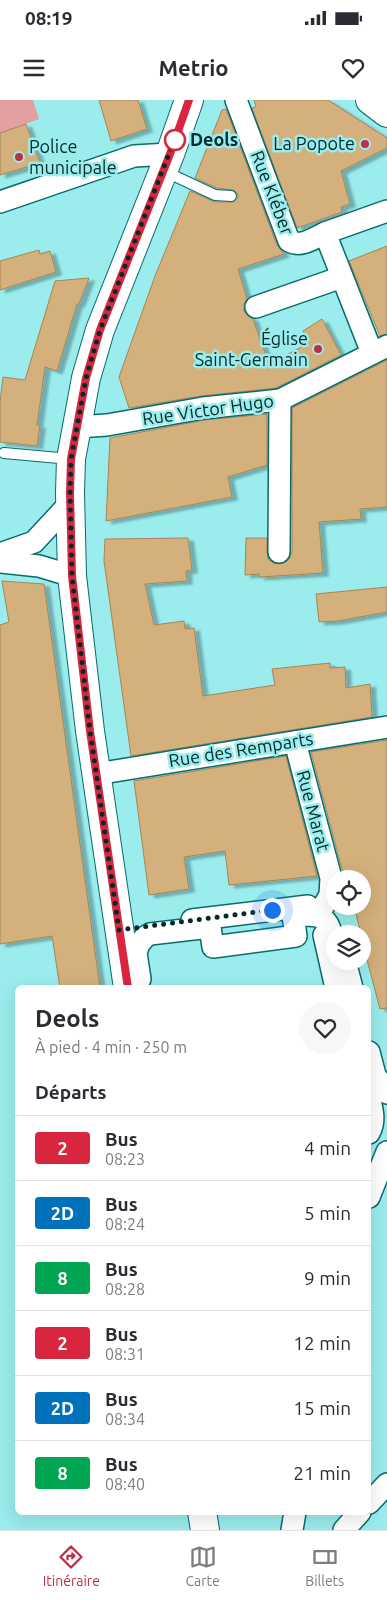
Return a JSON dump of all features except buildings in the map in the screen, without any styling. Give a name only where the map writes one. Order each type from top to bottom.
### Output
[{"type":"main road","points":[[128,985],[96,774],[72,576],[71,459],[86,378],[100,330],[189,100]]},
{"type":"main road","points":[[370,100],[387,113]]},
{"type":"main road","points":[[202,1515],[205,1530]]},
{"type":"street","name":"Rue Kléber","points":[[236,100],[289,241],[300,244],[325,233]]},
{"type":"street","points":[[0,202],[134,156],[166,162]]},
{"type":"street","points":[[380,350],[342,277],[325,233],[387,211]]},
{"type":"street","points":[[256,307],[342,277]]},
{"type":"street","name":"Rue Victor Hugo","points":[[77,427],[107,425],[203,408],[280,400],[380,350]]},
{"type":"street","points":[[279,552],[280,400]]},
{"type":"street","points":[[0,554],[34,542],[70,502]]},
{"type":"street","points":[[0,562],[38,566],[72,576]]},
{"type":"street","name":"Rue des Remparts","points":[[96,774],[387,726]]},
{"type":"street","name":"Rue Marat","points":[[295,742],[331,878],[330,896],[323,907]]},
{"type":"street","points":[[119,930],[308,906],[323,907],[336,925]]},
{"type":"street","points":[[141,985],[136,953],[139,944],[150,934],[210,927],[212,946],[296,936],[293,916],[314,915],[322,918],[330,928],[331,933],[324,935],[335,985]]},
{"type":"street","points":[[347,970],[351,985]]},
{"type":"street","points":[[371,1060],[375,1075],[387,1093]]},
{"type":"street","points":[[371,1107],[372,1127],[379,1144]]},
{"type":"street","points":[[371,1186],[382,1125],[387,1113]]},
{"type":"street","points":[[371,1501],[387,1484]]},
{"type":"street","points":[[292,1530],[294,1515]]},
{"type":"street","points":[[344,1530],[357,1515]]},
{"type":"lane","points":[[166,162],[215,195],[231,196]]},
{"type":"lane","points":[[4,453],[71,459]]},
{"type":"shaded area","points":[[0,100],[33,100],[39,119],[0,133]]},
{"type":"bus line","name":"2","points":[[128,985],[90,731],[72,576],[71,459],[86,378],[100,330],[170,154],[189,100]]},
{"type":"place","name":"Deols","points":[[175,140]]},
{"type":"place","name":"La Popote","points":[[365,144]]},
{"type":"place","name":"Police municipale","points":[[19,157]]},
{"type":"place","name":"Église Saint-Germain","points":[[318,349]]},
{"type":"route","points":[[175,140],[176,136],[100,330],[86,378],[71,459],[72,576],[90,731],[119,930],[272,910]]}]
